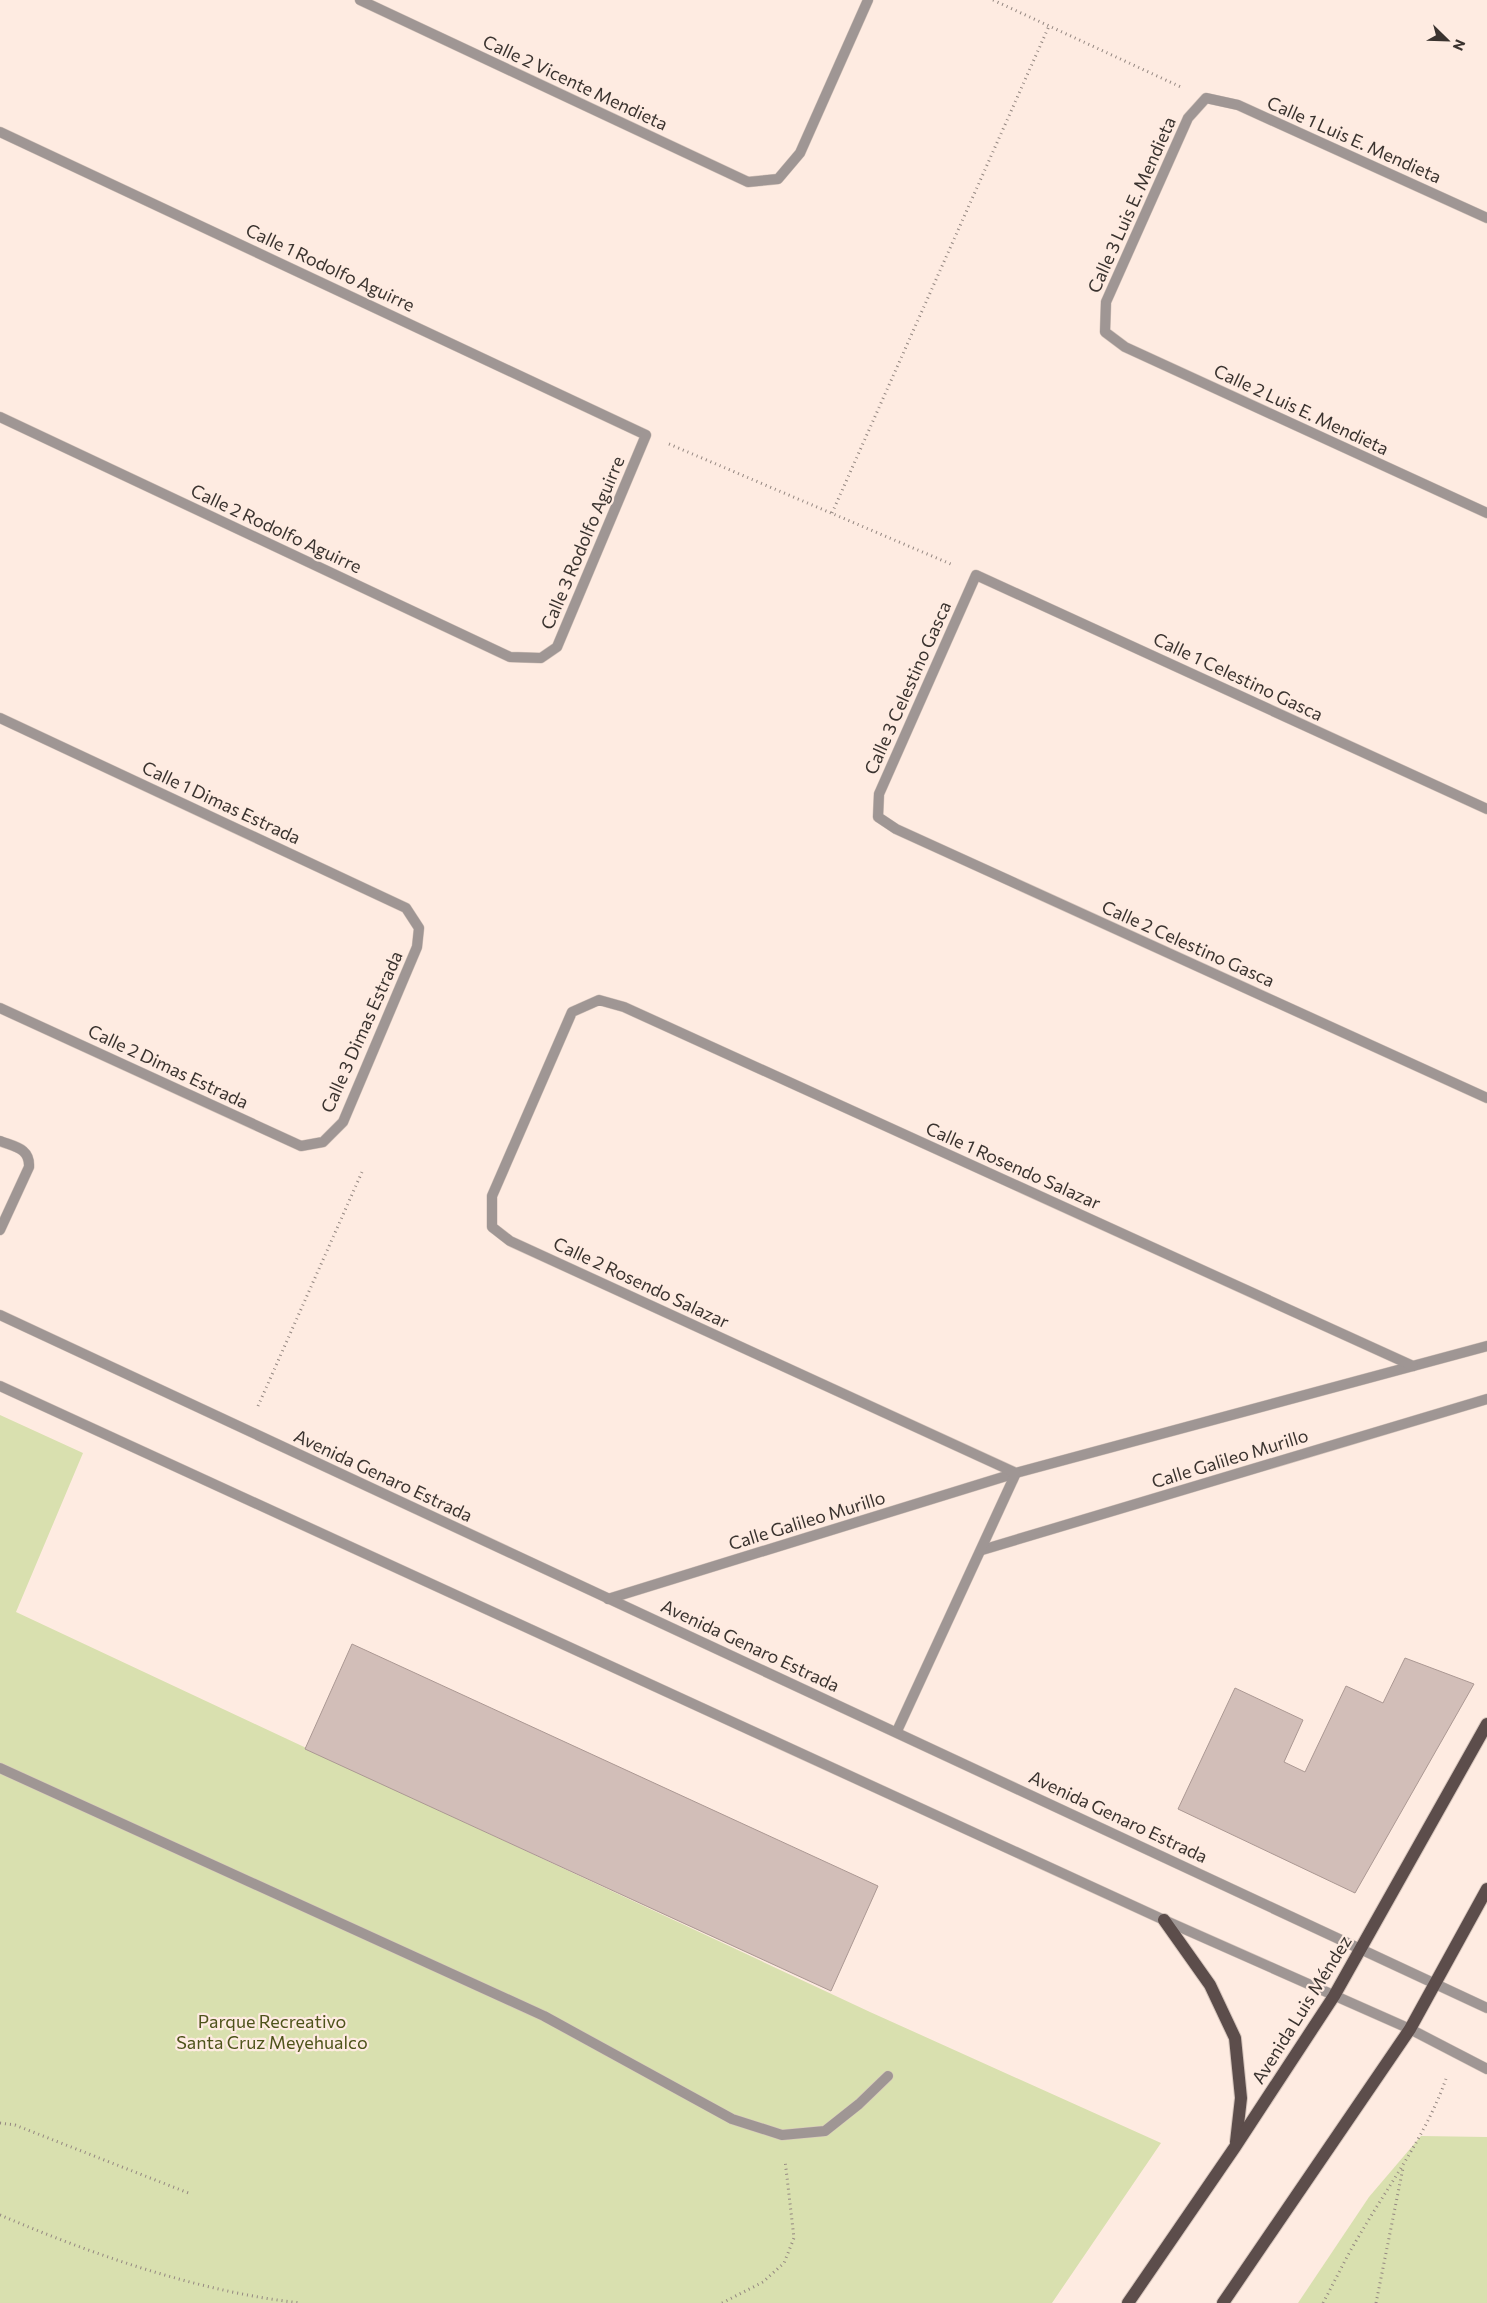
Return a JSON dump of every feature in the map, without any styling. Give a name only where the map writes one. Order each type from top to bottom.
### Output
[{"type":"main road","name":"Avenida Luis Méndez","points":[[1128,2303],[1235,2147],[1334,1996],[1487,1724]]},
{"type":"main road","points":[[1223,2303],[1410,2030],[1487,1889]]},
{"type":"main road","points":[[1164,1920],[1210,1985],[1235,2038],[1241,2098],[1235,2147]]},
{"type":"street","name":"Calle 2 Vicente Mendieta","points":[[360,0],[748,182],[778,179],[800,153],[868,0]]},
{"type":"street","name":"Calle 1 Luis E. Mendieta","points":[[1206,98],[1238,104],[1487,218]]},
{"type":"street","name":"Calle 3 Luis E. Mendieta","points":[[1105,332],[1106,302],[1188,118],[1206,98]]},
{"type":"street","name":"Calle 1 Rodolfo Aguirre","points":[[0,132],[646,434]]},
{"type":"street","name":"Calle 2 Luis E. Mendieta","points":[[1105,332],[1125,347],[1487,513]]},
{"type":"street","name":"Calle 2 Rodolfo Aguirre","points":[[0,417],[510,657],[541,658]]},
{"type":"street","name":"Calle 3 Rodolfo Aguirre","points":[[541,658],[557,647],[646,434]]},
{"type":"street","name":"Calle 1 Celestino Gasca","points":[[976,575],[1487,809]]},
{"type":"street","name":"Calle 3 Celestino Gasca","points":[[878,817],[879,794],[976,575]]},
{"type":"street","name":"Calle 1 Dimas Estrada","points":[[0,718],[406,908],[419,928]]},
{"type":"street","name":"Calle 2 Celestino Gasca","points":[[878,817],[896,829],[1487,1098]]},
{"type":"street","name":"Calle 3 Dimas Estrada","points":[[323,1142],[343,1122],[417,947],[419,928]]},
{"type":"street","name":"Calle 1 Rosendo Salazar","points":[[599,1000],[624,1007],[1413,1366]]},
{"type":"street","name":"Calle 2 Rosendo Salazar","points":[[599,1000],[572,1012],[492,1196],[492,1227],[510,1242],[1016,1473]]},
{"type":"street","name":"Calle 2 Dimas Estrada","points":[[0,1008],[301,1146],[323,1142]]},
{"type":"street","points":[[0,1141],[26,1152],[30,1158],[30,1167],[0,1230]]},
{"type":"street","name":"Avenida Genaro Estrada","points":[[0,1314],[608,1599],[897,1731],[1362,1948],[1487,2008]]},
{"type":"street","name":"Calle Galileo Murillo","points":[[608,1599],[1016,1473],[1487,1346]]},
{"type":"street","points":[[0,1386],[1164,1920],[1410,2030],[1487,2069]]},
{"type":"street","name":"Calle Galileo Murillo","points":[[982,1550],[1487,1399]]},
{"type":"street","points":[[897,1731],[1016,1473]]},
{"type":"street","points":[[0,1768],[544,2016],[732,2119],[782,2135],[825,2131],[859,2104],[888,2076]]},
{"type":"path","points":[[993,0],[1206,98]]},
{"type":"path","points":[[832,513],[1049,26]]},
{"type":"path","points":[[646,434],[976,575]]},
{"type":"path","points":[[247,1430],[362,1172]]},
{"type":"path","points":[[1323,2303],[1358,2237],[1437,2106],[1454,2052]]},
{"type":"path","points":[[0,2124],[15,2125],[191,2194]]},
{"type":"path","points":[[722,2303],[763,2282],[784,2263],[794,2238],[782,2135]]},
{"type":"path","points":[[1376,2303],[1403,2165]]},
{"type":"path","points":[[0,2215],[138,2267],[264,2299],[301,2303]]},
{"type":"green space","name":"Parque Recreativo Santa Cruz Meyehualco","points":[[0,1415],[83,1453],[16,1612],[870,2012],[1161,2143],[1052,2303],[0,2303]]},
{"type":"green space","points":[[1421,2136],[1487,2137],[1487,2303],[1298,2303],[1369,2197]]},
{"type":"building","points":[[352,1644],[878,1886],[831,1991],[305,1749]]},
{"type":"building","points":[[1405,1658],[1474,1684],[1355,1893],[1178,1809],[1235,1688],[1303,1720],[1284,1762],[1305,1772],[1346,1686],[1383,1703]]}]
